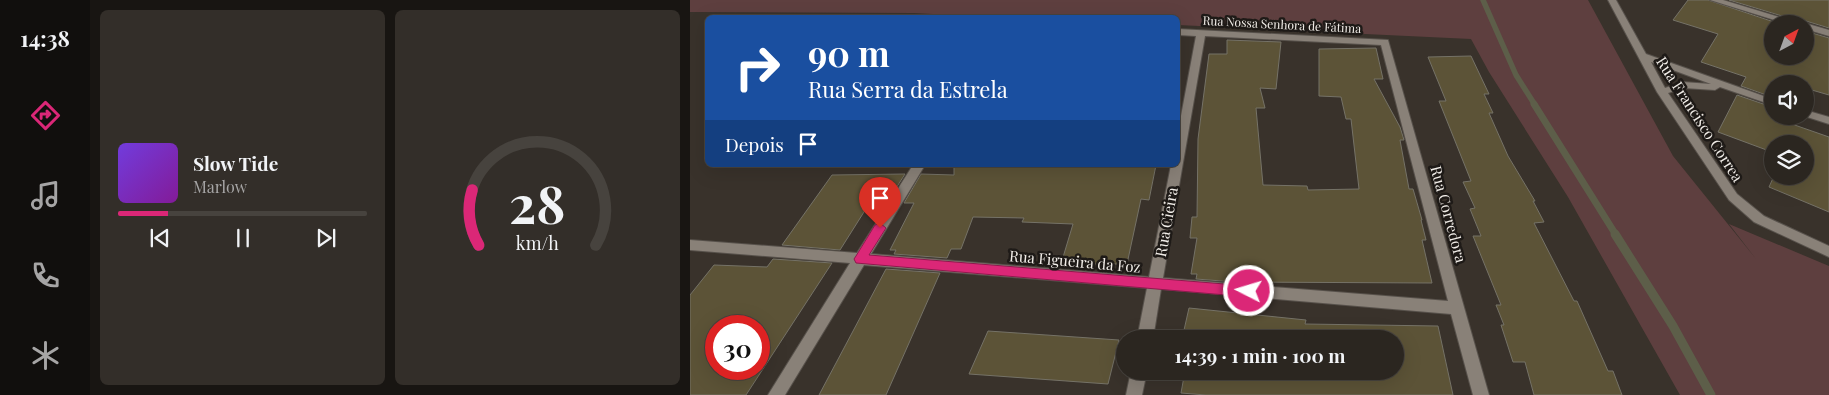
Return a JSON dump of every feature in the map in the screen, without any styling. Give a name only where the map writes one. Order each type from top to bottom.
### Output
[{"type":"street","name":"Rua Francisco Correa","points":[[1612,0],[1662,92],[1733,197],[1759,219],[1829,252]]},
{"type":"street","points":[[1714,0],[1766,15]]},
{"type":"street","points":[[1814,28],[1829,32]]},
{"type":"street","name":"Rua Nossa Senhora de Fátima","points":[[1180,32],[1385,42]]},
{"type":"street","points":[[1180,149],[1201,32]]},
{"type":"street","name":"Rua Corredora","points":[[1385,42],[1481,395]]},
{"type":"street","points":[[1643,56],[1764,99]]},
{"type":"street","points":[[1662,92],[1683,85],[1711,86],[1742,92]]},
{"type":"street","points":[[1814,116],[1829,121]]},
{"type":"street","points":[[776,395],[917,167]]},
{"type":"street","name":"Rua Cieira","points":[[1146,330],[1177,167]]},
{"type":"street","name":"Rua Figueira da Foz","points":[[690,246],[1457,308]]},
{"type":"street","points":[[1134,395],[1136,380]]},
{"type":"shaded area","points":[[690,0],[1588,0],[1673,156],[1756,259],[1729,224],[1829,266],[1829,395],[1680,395],[1568,197],[1489,72],[1471,39],[1180,25],[1180,15],[690,12]]},
{"type":"building","points":[[1688,0],[1708,0],[1764,19],[1764,65],[1814,65],[1814,34],[1829,38],[1829,95],[1814,91],[1814,75],[1764,75],[1764,94],[1741,86],[1746,77],[1701,62],[1718,34],[1673,20]]},
{"type":"building","points":[[1729,0],[1829,0],[1829,28],[1814,23],[1814,15],[1779,15]]},
{"type":"building","points":[[1227,40],[1281,42],[1276,89],[1260,88],[1265,108],[1256,108],[1263,185],[1307,186],[1308,190],[1359,189],[1351,119],[1346,119],[1341,97],[1319,96],[1319,49],[1376,48],[1383,79],[1374,79],[1400,127],[1404,140],[1400,140],[1409,189],[1413,189],[1422,220],[1426,240],[1422,240],[1432,283],[1235,282],[1196,279],[1197,274],[1191,274],[1197,238],[1190,238],[1192,217],[1197,217],[1198,139],[1209,54],[1227,54]]},
{"type":"building","points":[[1471,56],[1489,94],[1484,94],[1493,113],[1489,113],[1508,156],[1535,201],[1533,201],[1544,222],[1534,223],[1574,301],[1577,301],[1608,371],[1613,371],[1622,395],[1534,395],[1525,362],[1513,362],[1501,325],[1504,325],[1496,305],[1501,305],[1473,236],[1481,236],[1470,209],[1475,208],[1463,182],[1471,181],[1439,101],[1446,101],[1428,57]]},
{"type":"building","points":[[1737,95],[1764,104],[1764,125],[1795,125],[1829,137],[1829,212],[1769,187],[1770,185],[1814,185],[1814,135],[1764,135],[1764,149],[1718,132]]},
{"type":"building","points":[[954,167],[1156,167],[1149,200],[1141,199],[1127,264],[1061,264],[1073,224],[1022,222],[1024,218],[973,217],[961,249],[951,249],[947,258],[894,254],[896,250],[890,250],[914,203],[904,203],[921,174],[954,175]]},
{"type":"building","points":[[905,174],[886,204],[869,204],[840,250],[782,245],[832,175]]},
{"type":"building","points":[[773,259],[832,263],[770,358],[770,315],[705,315],[705,380],[756,380],[746,395],[690,395],[690,295],[714,265],[767,267]]},
{"type":"building","points":[[886,269],[940,273],[886,395],[819,395]]},
{"type":"building","points":[[1189,308],[1306,320],[1305,324],[1438,326],[1453,395],[1206,395],[1181,393],[1183,380],[1404,380],[1404,330],[1184,330]]},
{"type":"building","points":[[988,331],[1116,340],[1116,352],[1108,384],[969,374]]},
{"type":"waterway","points":[[1483,0],[1516,75],[1535,105]]},
{"type":"waterway","points":[[1534,104],[1616,235]]},
{"type":"waterway","points":[[1615,234],[1673,326],[1711,395]]},
{"type":"route","points":[[880,228],[860,259],[1249,291]]}]
